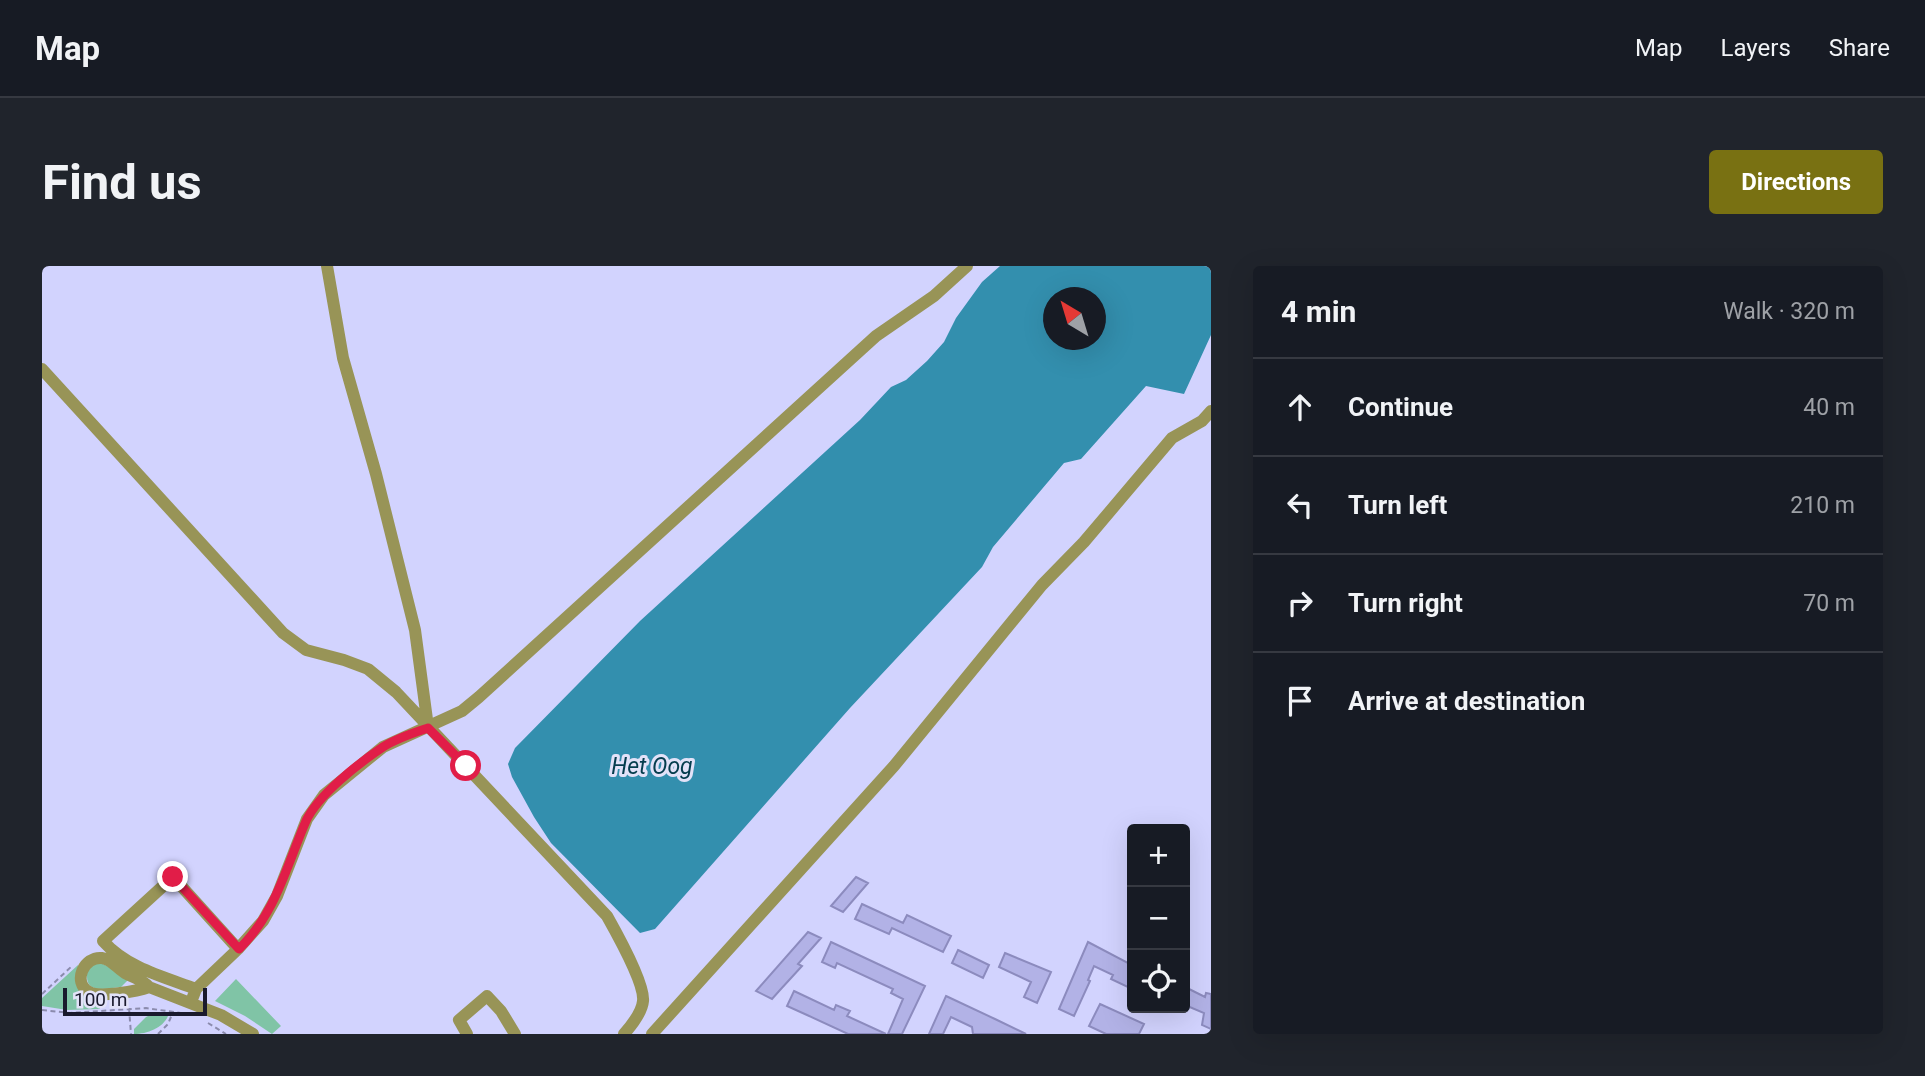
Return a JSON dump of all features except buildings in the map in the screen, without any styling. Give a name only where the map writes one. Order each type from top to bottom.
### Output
[{"type":"street","points":[[327,266],[343,358],[376,474],[415,630],[428,728]]},
{"type":"street","points":[[186,1005],[196,989],[239,949],[262,921],[277,895],[307,818],[324,794],[383,747],[462,711],[876,336],[934,296],[967,266]]},
{"type":"street","points":[[42,369],[283,633],[306,650],[368,669],[396,692],[607,916],[621,940],[643,1000],[640,1012],[624,1034]]},
{"type":"street","points":[[652,1034],[894,766],[1042,585],[1084,542],[1172,438],[1202,421],[1211,411]]},
{"type":"street","points":[[196,989],[132,964],[117,955],[103,941],[173,877],[239,949]]},
{"type":"street","points":[[149,987],[97,994],[85,988],[80,975],[86,963],[101,958],[149,987],[186,1005],[221,1015],[253,1034]]},
{"type":"street","points":[[467,1034],[459,1020],[487,996],[501,1011],[515,1034]]},
{"type":"path","points":[[42,1010],[70,1013],[129,1008],[173,1011],[186,1005]]},
{"type":"path","points":[[158,1034],[168,1024],[173,1011],[186,1005]]},
{"type":"path","points":[[129,1008],[131,1034]]},
{"type":"path","points":[[204,1020],[226,1034]]},
{"type":"green space","points":[[99,962],[130,978],[121,987],[101,989],[91,986],[87,977],[88,968]]},
{"type":"green space","points":[[78,965],[80,991],[87,999],[100,1002],[100,1009],[67,1010],[42,1006],[42,998]]},
{"type":"green space","points":[[236,979],[281,1026],[272,1034],[215,1001]]},
{"type":"green space","points":[[152,1014],[168,1016],[154,1029],[134,1034],[134,1029]]},
{"type":"water","name":"Het Oog","points":[[1000,266],[1211,266],[1211,335],[1184,394],[1146,386],[1081,459],[1064,463],[993,547],[982,567],[850,708],[655,929],[640,933],[551,843],[512,777],[508,764],[515,748],[640,621],[860,420],[891,387],[906,380],[927,361],[944,342],[956,318],[982,282]]},
{"type":"route","points":[[173,877],[239,949],[262,921],[277,895],[307,818],[324,794],[383,747],[428,728],[466,766]]}]
